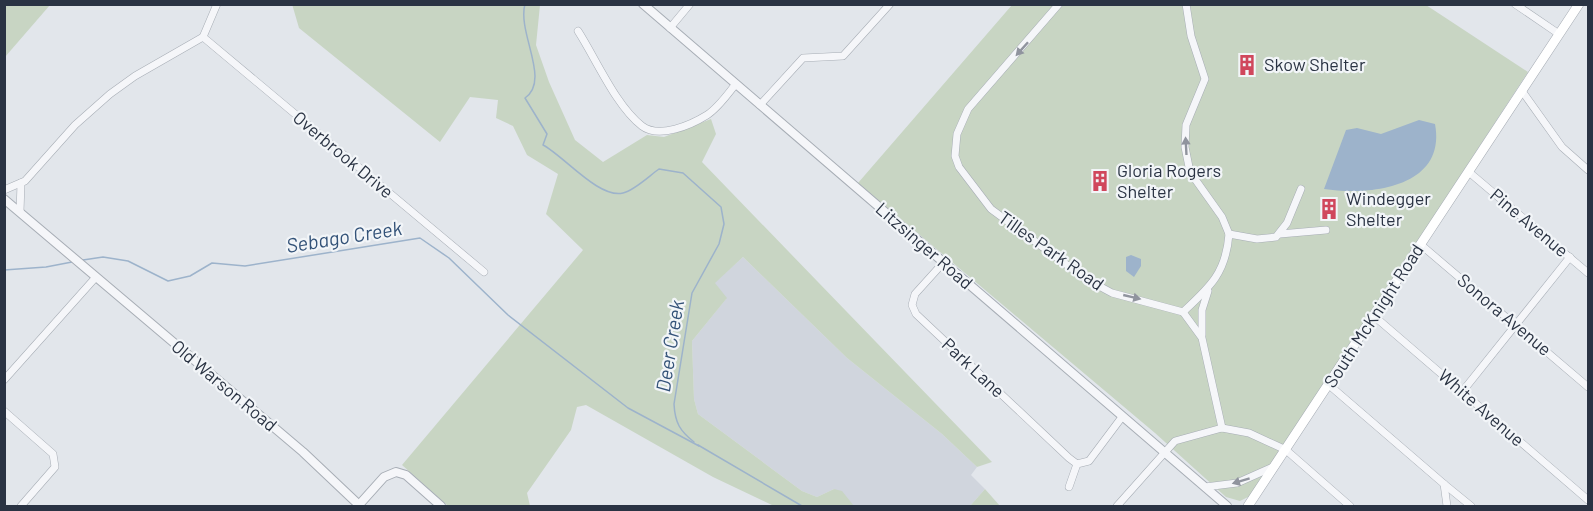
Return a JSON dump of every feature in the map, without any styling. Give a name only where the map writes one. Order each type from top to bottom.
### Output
[{"type":"main road","name":"South McKnight Road","points":[[1248,507],[1420,244],[1470,173],[1579,4]]},
{"type":"street","points":[[4,190],[21,183],[75,125],[110,94],[135,76],[203,37],[217,4]]},
{"type":"street","name":"Litzsinger Road","points":[[643,4],[1227,507]]},
{"type":"street","points":[[670,28],[690,4]]},
{"type":"street","points":[[760,105],[803,58],[843,56],[890,4]]},
{"type":"street","name":"Tilles Park Road","points":[[1059,4],[964,116],[957,134],[955,156],[959,167],[991,208],[1086,279],[1112,293],[1183,312]]},
{"type":"street","points":[[1186,4],[1191,36],[1204,72],[1204,85],[1186,125],[1185,147],[1190,172],[1222,217],[1228,234],[1228,252],[1222,269],[1210,287],[1183,312],[1202,338]]},
{"type":"street","points":[[1515,4],[1559,34]]},
{"type":"street","points":[[578,31],[619,99],[642,125],[654,131],[683,126],[707,115],[735,85]]},
{"type":"street","name":"Overbrook Drive","points":[[203,37],[484,272]]},
{"type":"street","points":[[1522,91],[1562,147],[1588,170]]},
{"type":"street","name":"Pine Avenue","points":[[1470,173],[1588,273]]},
{"type":"street","points":[[20,212],[21,183]]},
{"type":"street","points":[[1280,234],[1301,189]]},
{"type":"street","name":"Old Warson Road","points":[[4,199],[303,452],[358,506],[384,477],[396,472],[406,475],[441,507]]},
{"type":"street","points":[[1228,234],[1270,239],[1280,234],[1326,230]]},
{"type":"street","name":"Sonora Avenue","points":[[1420,244],[1588,387]]},
{"type":"street","points":[[1462,392],[1570,257]]},
{"type":"street","name":"Park Lane","points":[[944,263],[915,294],[909,305],[918,316],[1077,464]]},
{"type":"street","points":[[4,380],[96,277]]},
{"type":"street","points":[[1210,287],[1202,310],[1202,338],[1222,428]]},
{"type":"street","name":"White Avenue","points":[[1374,316],[1588,500]]},
{"type":"street","points":[[1329,385],[1471,507]]},
{"type":"street","points":[[4,411],[53,454],[55,467],[21,507]]},
{"type":"street","points":[[1069,487],[1077,464],[1089,461],[1122,417]]},
{"type":"street","points":[[1117,507],[1175,441],[1222,428],[1249,433],[1286,450],[1350,507]]},
{"type":"street","points":[[1205,487],[1237,483],[1275,466]]},
{"type":"street","points":[[1444,484],[1447,507]]},
{"type":"shaded area","points":[[743,257],[847,358],[942,434],[977,467],[971,475],[985,489],[970,506],[854,506],[834,489],[817,497],[802,491],[698,414],[694,399],[692,341],[726,299],[714,283]]},
{"type":"green space","points":[[292,4],[540,5],[536,45],[549,82],[575,140],[603,162],[647,135],[664,137],[711,119],[716,134],[702,162],[992,462],[977,467],[942,434],[847,358],[743,257],[715,283],[727,298],[692,341],[694,399],[698,414],[802,491],[817,497],[834,489],[842,491],[854,506],[774,506],[713,477],[586,405],[577,407],[571,430],[527,493],[530,506],[448,506],[402,465],[583,250],[546,214],[558,174],[527,155],[513,126],[496,118],[498,100],[470,97],[440,142],[299,28]]},
{"type":"green space","points":[[4,5],[50,5],[5,57]]},
{"type":"green space","points":[[1012,5],[1426,5],[1528,72],[1252,495],[1240,501],[1226,497],[1155,433],[858,183]]},
{"type":"green space","points":[[985,489],[1000,506],[970,506]]},
{"type":"water","points":[[1419,120],[1435,124],[1436,145],[1429,162],[1417,175],[1401,183],[1382,188],[1362,191],[1324,189],[1346,130],[1357,128],[1381,134]]},
{"type":"water","points":[[1131,255],[1141,259],[1141,266],[1134,277],[1126,271],[1126,257]]},
{"type":"waterway","name":"Deer Creek","points":[[525,4],[525,28],[535,80],[532,90],[525,98],[547,134],[543,145],[603,190],[623,193],[637,186],[659,169],[683,173],[721,207],[724,224],[719,244],[692,293],[674,404],[679,426],[694,442]]},
{"type":"waterway","name":"Sebago Creek","points":[[83,260],[103,257],[128,261],[168,281],[190,276],[212,263],[245,266],[420,238],[449,258],[508,315],[628,408],[699,446]]},
{"type":"waterway","name":"Sebago Creek","points":[[4,270],[46,267],[72,262]]},
{"type":"waterway","name":"Deer Creek","points":[[698,445],[802,506]]},
{"type":"place","name":"Skow Shelter","points":[[1247,65]]},
{"type":"place","name":"Gloria Rogers Shelter","points":[[1100,181]]},
{"type":"place","name":"Windegger Shelter","points":[[1329,209]]}]
